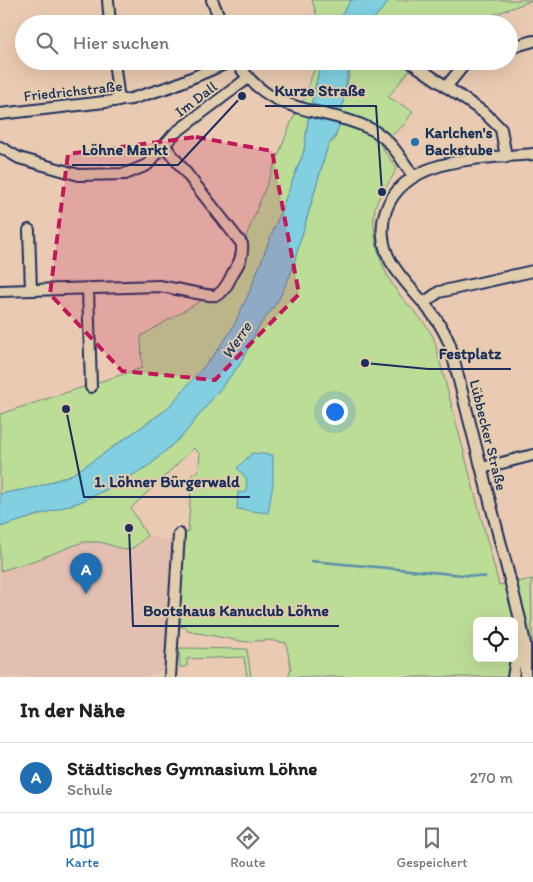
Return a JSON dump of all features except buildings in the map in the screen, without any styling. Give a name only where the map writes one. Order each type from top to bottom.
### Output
[{"type":"street","points":[[108,0],[109,15]]},
{"type":"street","points":[[212,0],[218,15]]},
{"type":"street","points":[[518,46],[533,42]]},
{"type":"street","points":[[115,70],[119,101]]},
{"type":"street","name":"Friedrichstraße","points":[[0,114],[119,101],[172,86],[210,70]]},
{"type":"street","points":[[242,70],[248,78],[285,104],[357,124],[374,131],[391,144],[413,176],[438,166],[533,154]]},
{"type":"street","points":[[422,70],[501,129],[506,157]]},
{"type":"street","points":[[446,87],[460,70]]},
{"type":"street","name":"Im Dall","points":[[0,147],[19,158],[79,175],[126,174],[147,165],[175,133],[248,78]]},
{"type":"street","points":[[0,291],[159,286],[182,288],[209,297],[216,296],[224,289],[242,257],[242,244],[165,146]]},
{"type":"street","name":"Lübbecker Straße","points":[[413,176],[398,188],[392,198],[384,217],[383,235],[391,261],[425,302],[442,327],[450,345],[520,619],[525,644],[525,677]]},
{"type":"street","points":[[29,230],[30,290]]},
{"type":"street","points":[[425,302],[439,292],[533,271]]},
{"type":"street","points":[[88,288],[91,387]]},
{"type":"street","points":[[482,468],[533,455]]},
{"type":"street","points":[[170,677],[179,534]]},
{"type":"street","name":"Lübbecker Straße","points":[[513,677],[520,640],[520,619]]},
{"type":"highlighted area","points":[[196,137],[272,151],[299,294],[215,380],[122,371],[50,294],[68,154]]},
{"type":"shaded area","points":[[147,536],[177,541],[168,669],[144,677],[0,677],[0,571],[83,542],[100,542],[126,550],[133,548]]},
{"type":"green space","points":[[312,0],[351,0],[342,15],[316,15]]},
{"type":"green space","points":[[390,0],[533,0],[493,15],[377,15]]},
{"type":"green space","points":[[314,70],[319,70],[308,120],[304,151],[249,293],[231,331],[213,356],[167,409],[73,474],[37,487],[0,494],[0,414],[142,368],[141,336],[221,289],[243,244],[293,118],[303,102]]},
{"type":"green space","points":[[350,70],[410,70],[388,97],[413,111],[404,125],[380,145],[396,167],[392,178],[375,207],[376,242],[384,268],[392,284],[425,324],[434,339],[499,585],[533,579],[531,582],[533,677],[288,677],[291,668],[286,643],[268,640],[246,642],[187,631],[186,627],[170,627],[182,534],[188,532],[192,473],[198,473],[200,454],[194,448],[131,508],[147,536],[133,548],[126,550],[100,542],[83,542],[0,571],[0,527],[80,502],[118,484],[151,464],[184,434],[240,364],[258,328],[279,299],[291,273],[328,145],[335,139]]},
{"type":"green space","points":[[179,648],[247,649],[251,677],[247,677],[244,657],[187,659],[187,667],[180,667]]},
{"type":"water","points":[[351,0],[390,0],[377,15],[342,15]]},
{"type":"water","name":"Werre","points":[[319,70],[349,70],[338,129],[328,145],[291,273],[279,299],[258,328],[240,364],[184,434],[151,464],[118,484],[80,502],[0,527],[0,494],[37,487],[73,474],[167,409],[213,356],[231,331],[249,293],[304,151],[308,120]]},
{"type":"water","points":[[252,453],[273,455],[273,484],[268,513],[237,509],[238,492],[246,493],[247,479],[237,468]]},
{"type":"waterway","points":[[311,561],[485,577]]},
{"type":"place","name":"Löhne Markt","points":[[242,96]]},
{"type":"place","name":"Karlchen's Backstube","points":[[415,142]]},
{"type":"place","name":"Kurze Straße","points":[[382,192]]},
{"type":"place","name":"Festplatz","points":[[365,363]]},
{"type":"place","name":"1. Löhner Bürgerwald","points":[[66,409]]},
{"type":"place","name":"Bootshaus Kanuclub Löhne","points":[[129,528]]},
{"type":"place","name":"Städtisches Gymnasium Löhne","points":[[86,594]]}]
